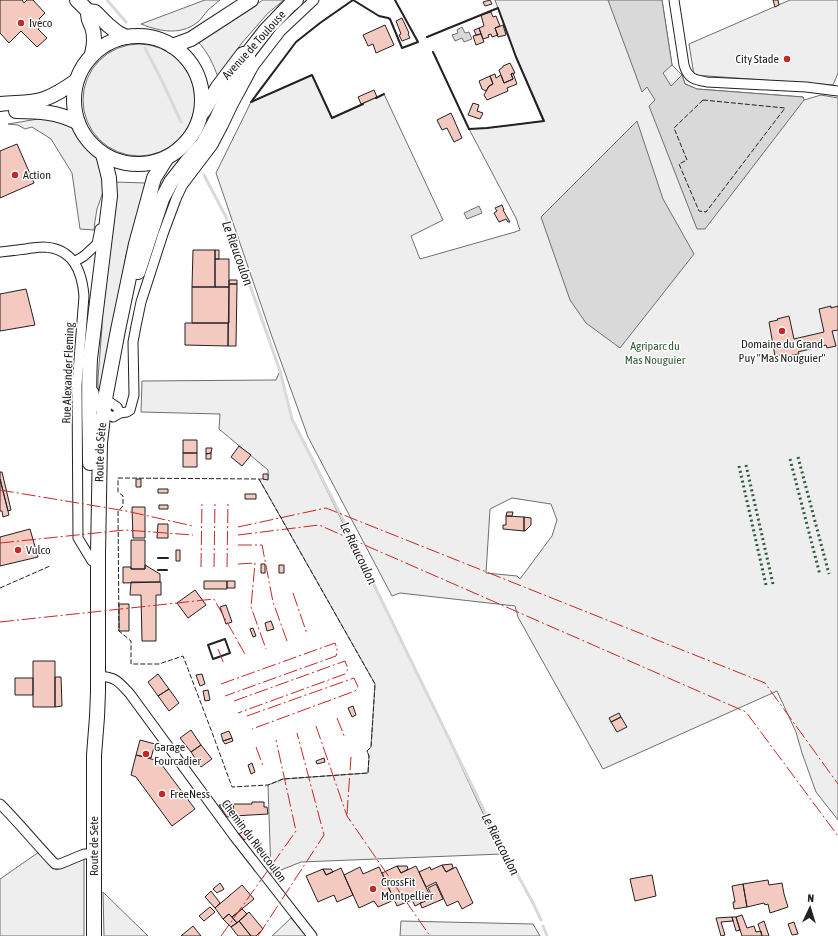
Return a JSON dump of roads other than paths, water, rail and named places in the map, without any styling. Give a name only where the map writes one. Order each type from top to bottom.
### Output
[{"type":"main road","points":[[77,0],[88,11],[95,12],[108,25],[126,37]]},
{"type":"main road","points":[[172,46],[191,38],[251,0]]},
{"type":"main road","name":"Avenue de Toulouse","points":[[202,114],[218,87],[243,54],[248,53],[266,30],[296,0]]},
{"type":"main road","points":[[88,11],[88,19],[94,33],[94,46],[92,54]]},
{"type":"main road","points":[[126,37],[150,37],[162,40],[172,46],[189,60],[200,80],[203,102],[202,114],[195,132],[182,148],[166,159],[157,162],[148,164],[129,164],[103,154],[87,138],[77,122],[74,112],[74,91],[76,81],[83,66],[92,54],[100,48],[108,43],[126,37]]},
{"type":"main road","points":[[124,300],[132,293],[162,199],[171,182],[186,162],[203,144],[228,94],[248,59],[248,53]]},
{"type":"main road","points":[[0,104],[31,102],[43,99],[55,94],[76,81]]},
{"type":"main road","points":[[0,113],[14,111],[43,112],[68,117],[77,122]]},
{"type":"main road","name":"Route de Sète","points":[[94,755],[91,718],[92,561],[89,385],[91,351],[110,196],[109,178],[103,154]]},
{"type":"main road","name":"Route de Sète","points":[[94,936],[94,755],[98,676],[99,456],[105,406],[124,300],[136,244],[154,178],[166,159]]},
{"type":"street","points":[[105,406],[113,417],[120,412],[127,412],[130,410],[134,395],[133,342],[141,302],[163,234],[182,186],[213,145],[254,66],[281,31],[314,0]]},
{"type":"street","points":[[674,0],[685,72],[691,78],[707,82],[806,87],[838,91]]},
{"type":"street","points":[[74,262],[84,256],[97,244],[101,223],[107,216]]},
{"type":"street","name":"Rue Alexander Fleming","points":[[0,252],[43,247],[61,251],[74,262],[80,272],[84,296],[77,385],[78,538],[92,561]]},
{"type":"street","points":[[89,385],[94,390],[96,404],[117,407],[120,412]]},
{"type":"street","name":"Chemin du Rieucoulon","points":[[98,676],[108,676],[113,678],[130,694],[234,836],[312,936]]},
{"type":"street","points":[[0,804],[55,864],[60,864],[84,854],[94,854]]},
{"type":"waterway","name":"Le Rieucoulon","points":[[107,0],[126,22]]},
{"type":"waterway","name":"Le Rieucoulon","points":[[145,48],[181,122]]},
{"type":"waterway","name":"Le Rieucoulon","points":[[204,175],[226,217],[280,371],[292,419],[364,561],[378,593],[496,835],[541,920]]},
{"type":"waterway","name":"Le Rieucoulon","points":[[543,926],[547,936]]},
{"type":"place","name":"Iveco","points":[[21,23]]},
{"type":"place","name":"City Stade","points":[[787,59]]},
{"type":"place","name":"Action","points":[[15,175]]},
{"type":"place","name":"Domaine du Grand Puy \"Mas Nouguier\"","points":[[782,331]]},
{"type":"place","name":"Vulco","points":[[18,550]]},
{"type":"place","name":"Garage Fourcadier","points":[[146,754]]},
{"type":"place","name":"FreeNess","points":[[162,794]]},
{"type":"place","name":"CrossFit Montpellier","points":[[373,889]]},
{"type":"park label","name":"Agriparc du Mas Nouguier","points":[[655,353]]}]
